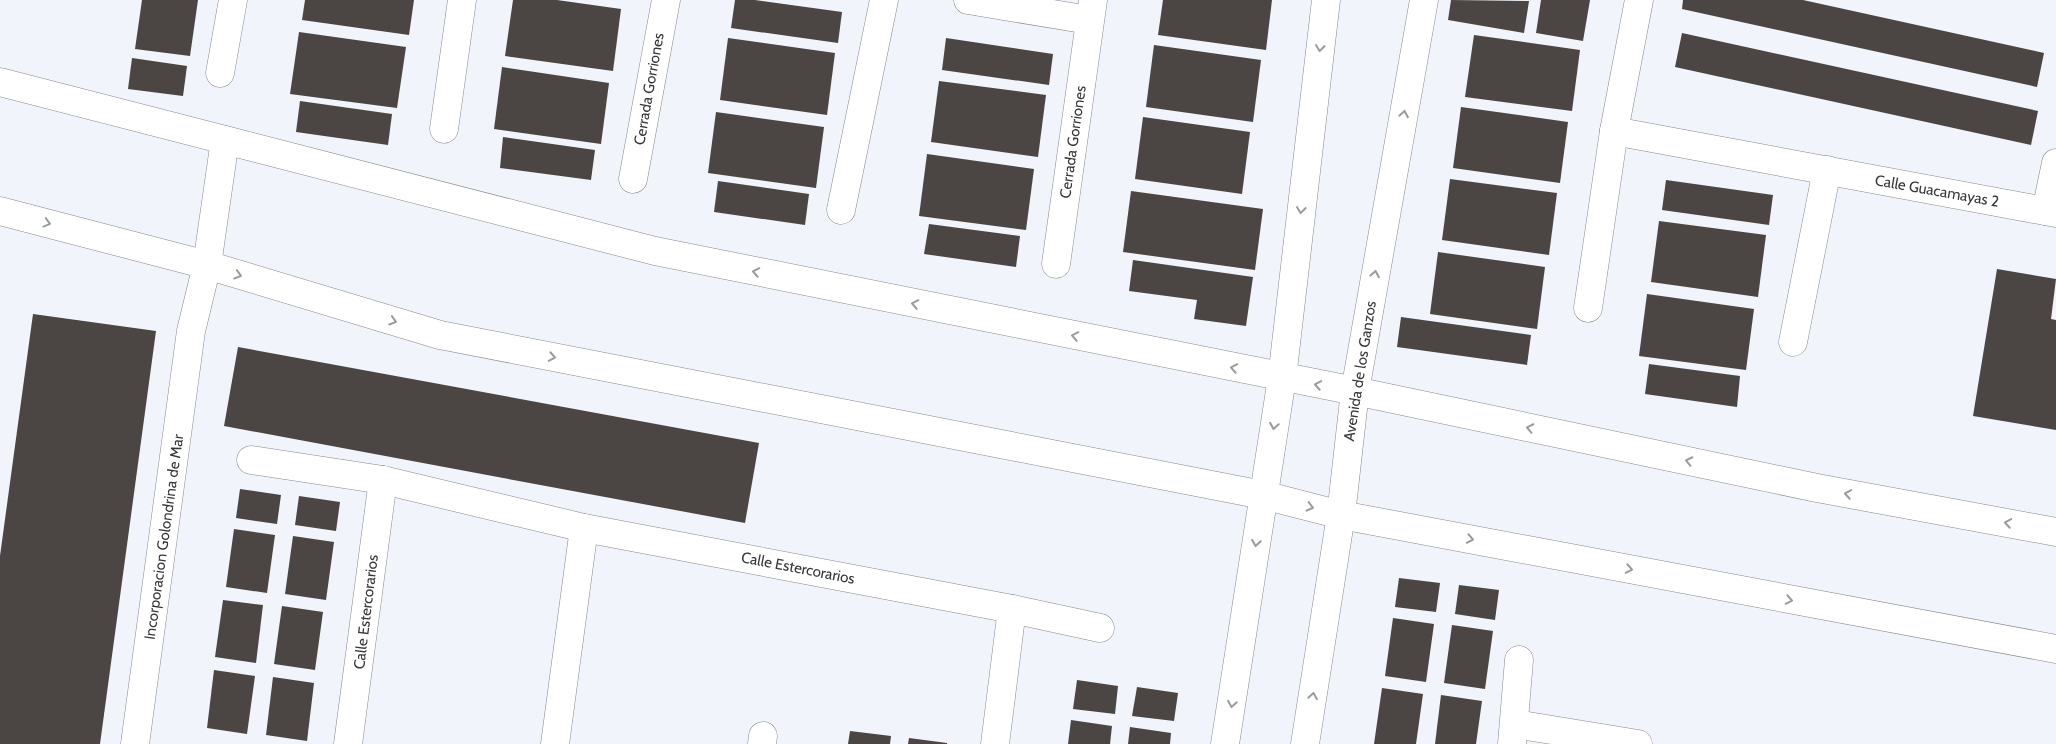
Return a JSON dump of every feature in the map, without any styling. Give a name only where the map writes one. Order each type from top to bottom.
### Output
[{"type":"street","points":[[220,74],[233,0]]},
{"type":"street","points":[[444,129],[462,0]]},
{"type":"street","name":"Cerrada Gorriones","points":[[633,179],[666,0]]},
{"type":"street","points":[[841,210],[884,0]]},
{"type":"street","name":"Cerrada Gorriones","points":[[968,0],[1091,10],[1056,264]]},
{"type":"street","points":[[1226,744],[1282,378],[1326,0]]},
{"type":"street","name":"Avenida de los Ganzos","points":[[1305,744],[1341,515],[1355,391],[1424,0]]},
{"type":"street","points":[[1588,308],[1614,131],[1639,0]]},
{"type":"street","points":[[0,82],[655,251],[1282,378],[1355,391],[1817,488],[2056,532]]},
{"type":"street","name":"Calle Guacamayas 2","points":[[1614,131],[2051,212],[2056,163]]},
{"type":"street","name":"Incorporacion Golondrina de Mar","points":[[135,744],[191,331],[207,265],[225,140]]},
{"type":"street","points":[[1793,342],[1827,170]]},
{"type":"street","points":[[0,211],[207,265],[440,335],[1263,495],[1341,515],[2056,649]]},
{"type":"street","name":"Calle Estercorarios","points":[[251,460],[383,480],[584,528],[1012,609],[1100,628]]},
{"type":"street","name":"Calle Estercorarios","points":[[348,744],[383,480]]},
{"type":"street","points":[[555,744],[584,528]]},
{"type":"street","points":[[995,744],[1012,609]]},
{"type":"street","points":[[1519,660],[1514,734],[1638,744]]},
{"type":"building","points":[[142,0],[198,0],[190,56],[135,49]]},
{"type":"building","points":[[305,0],[414,0],[409,35],[302,20]]},
{"type":"building","points":[[513,0],[557,0],[621,9],[613,71],[505,56]]},
{"type":"building","points":[[735,0],[755,0],[842,12],[838,43],[731,28]]},
{"type":"building","points":[[1163,0],[1272,0],[1266,50],[1158,35]]},
{"type":"building","points":[[1451,0],[1529,1],[1524,33],[1448,20]]},
{"type":"building","points":[[1541,0],[1590,0],[1583,41],[1536,33]]},
{"type":"building","points":[[1683,0],[1803,0],[2044,53],[2037,87],[1682,9]]},
{"type":"building","points":[[299,32],[406,47],[397,108],[290,94]]},
{"type":"building","points":[[1682,33],[2038,111],[2031,145],[1675,67]]},
{"type":"building","points":[[1474,35],[1580,50],[1572,111],[1465,97]]},
{"type":"building","points":[[728,38],[835,53],[827,115],[720,100]]},
{"type":"building","points":[[946,38],[1053,54],[1049,85],[942,70]]},
{"type":"building","points":[[1154,45],[1261,60],[1253,122],[1146,107]]},
{"type":"building","points":[[132,58],[187,66],[183,96],[128,89]]},
{"type":"building","points":[[502,67],[609,83],[601,144],[494,129]]},
{"type":"building","points":[[939,81],[1046,95],[1038,157],[931,142]]},
{"type":"building","points":[[300,101],[392,114],[388,145],[296,132]]},
{"type":"building","points":[[1461,107],[1568,122],[1560,183],[1453,168]]},
{"type":"building","points":[[716,112],[824,127],[816,188],[708,173]]},
{"type":"building","points":[[1143,117],[1250,132],[1242,194],[1135,179]]},
{"type":"building","points":[[503,137],[595,150],[591,180],[500,168]]},
{"type":"building","points":[[927,154],[1034,169],[1026,230],[919,216]]},
{"type":"building","points":[[1450,179],[1557,193],[1549,255],[1442,240]]},
{"type":"building","points":[[1666,180],[1773,195],[1769,225],[1662,210]]},
{"type":"building","points":[[718,181],[809,194],[805,225],[714,212]]},
{"type":"building","points":[[1131,191],[1263,209],[1255,270],[1123,252]]},
{"type":"building","points":[[1659,221],[1766,235],[1758,297],[1651,282]]},
{"type":"building","points":[[929,224],[1020,236],[1016,267],[924,254]]},
{"type":"building","points":[[1438,252],[1545,267],[1537,329],[1430,314]]},
{"type":"building","points":[[1133,260],[1253,277],[1246,326],[1194,319],[1197,300],[1129,291]]},
{"type":"building","points":[[1997,269],[2056,279],[2051,319],[2056,320],[2056,430],[1973,416]]},
{"type":"building","points":[[1647,294],[1754,309],[1746,370],[1639,356]]},
{"type":"building","points":[[33,314],[156,331],[100,744],[0,744],[0,556]]},
{"type":"building","points":[[1401,317],[1531,335],[1527,365],[1397,347]]},
{"type":"building","points":[[238,347],[759,443],[745,523],[224,426]]},
{"type":"building","points":[[1649,364],[1740,376],[1737,407],[1645,394]]},
{"type":"building","points":[[240,489],[281,495],[277,524],[236,518]]},
{"type":"building","points":[[299,496],[340,502],[336,531],[295,525]]},
{"type":"building","points":[[234,529],[275,535],[267,593],[226,587]]},
{"type":"building","points":[[293,536],[334,542],[326,600],[285,594]]},
{"type":"building","points":[[1399,578],[1440,583],[1436,612],[1395,607]]},
{"type":"building","points":[[1459,585],[1499,590],[1495,620],[1455,614]]},
{"type":"building","points":[[223,600],[263,605],[256,663],[215,657]]},
{"type":"building","points":[[282,606],[323,612],[315,670],[274,664]]},
{"type":"building","points":[[1393,618],[1434,624],[1426,682],[1385,676]]},
{"type":"building","points":[[1452,625],[1493,631],[1485,689],[1444,683]]},
{"type":"building","points":[[214,670],[255,676],[247,734],[207,728]]},
{"type":"building","points":[[273,677],[314,683],[307,741],[266,735]]},
{"type":"building","points":[[1077,680],[1118,686],[1115,714],[1073,709]]},
{"type":"building","points":[[1137,687],[1178,693],[1174,721],[1132,716]]},
{"type":"building","points":[[1382,688],[1423,694],[1416,744],[1374,744]]},
{"type":"building","points":[[1441,695],[1482,701],[1476,744],[1435,744]]},
{"type":"building","points":[[1071,720],[1112,726],[1110,744],[1068,744]]},
{"type":"building","points":[[1130,727],[1171,733],[1170,744],[1128,744]]},
{"type":"building","points":[[850,731],[891,736],[890,744],[848,744]]},
{"type":"building","points":[[909,738],[947,743],[947,744],[908,744]]}]
